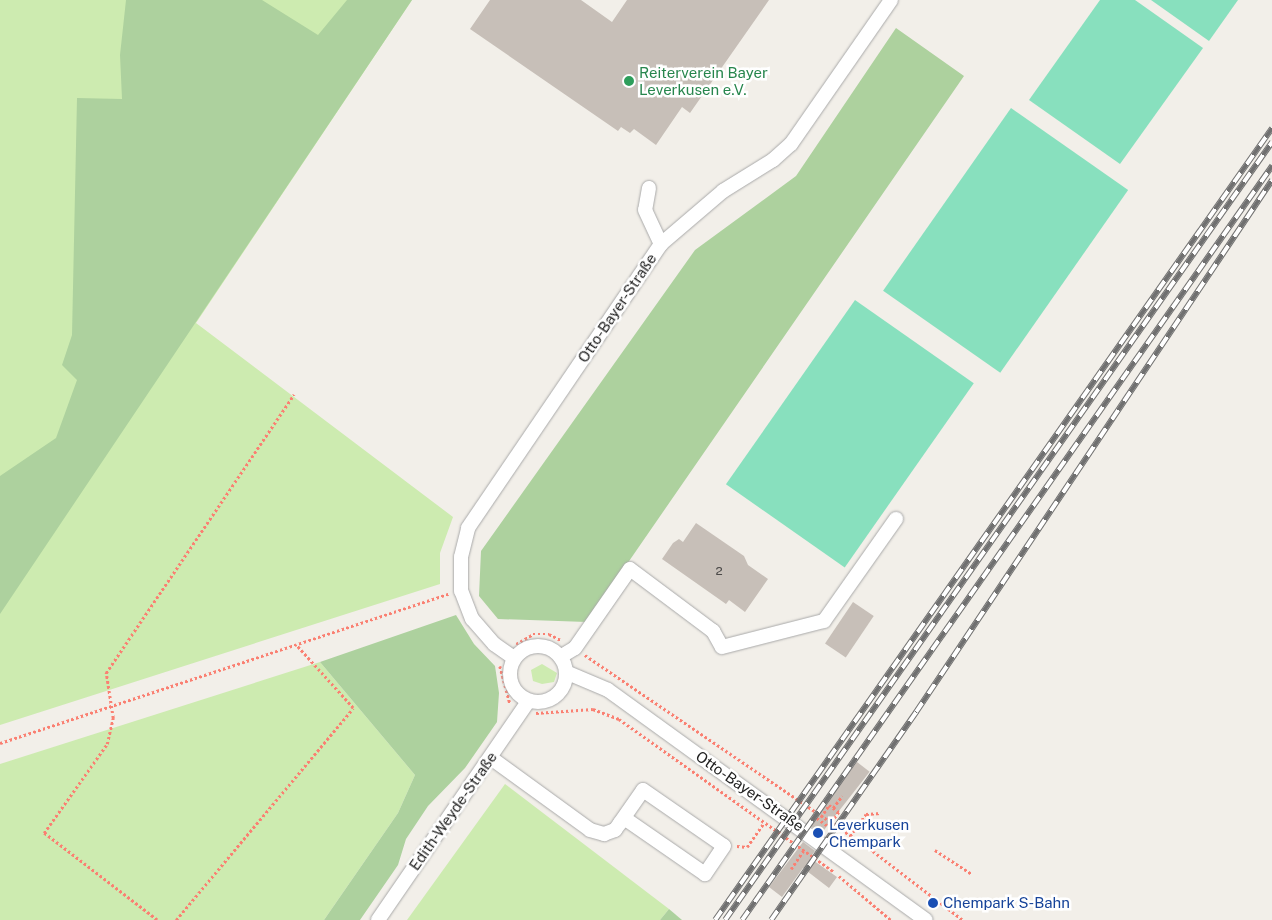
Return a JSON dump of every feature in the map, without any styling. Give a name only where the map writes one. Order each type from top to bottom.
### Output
[{"type":"street","name":"Otto-Bayer-Straße","points":[[514,658],[494,644],[472,619],[461,591],[461,557],[468,528],[661,244],[722,191],[773,160],[791,144],[891,0]]},
{"type":"street","points":[[649,188],[645,210],[661,244]]},
{"type":"street","points":[[560,658],[575,648],[630,569],[713,631],[722,647],[824,621],[896,519]]},
{"type":"street","points":[[534,646],[551,649],[560,658],[568,673],[558,693],[548,700],[525,707],[512,686],[509,673],[514,658],[534,646]]},
{"type":"street","name":"Otto-Bayer-Straße","points":[[568,673],[608,690],[926,920]]},
{"type":"street","name":"Edith-Weyde-Straße","points":[[378,920],[525,707]]},
{"type":"street","points":[[491,758],[590,830],[604,834],[615,830],[643,790],[724,846],[705,874],[624,818]]},
{"type":"path","points":[[157,920],[44,833],[106,744],[112,718],[106,673],[294,394]]},
{"type":"path","points":[[0,743],[454,593]]},
{"type":"path","points":[[176,920],[353,708],[296,645]]},
{"type":"path","points":[[500,663],[509,702],[525,707],[593,709],[619,719],[838,875],[891,920]]},
{"type":"path","points":[[791,796],[819,818],[850,836],[925,890],[963,920]]},
{"type":"path","points":[[834,808],[842,796]]},
{"type":"path","points":[[819,818],[829,805],[839,812],[831,824]]},
{"type":"path","points":[[850,836],[866,814],[881,813]]},
{"type":"path","points":[[825,821],[831,828]]},
{"type":"path","points":[[750,842],[764,824]]},
{"type":"path","points":[[935,850],[972,874]]},
{"type":"path","points":[[791,869],[803,851]]},
{"type":"path","points":[[922,894],[925,890]]},
{"type":"green space","points":[[0,0],[412,0],[196,323],[453,517],[440,553],[440,584],[0,725]]},
{"type":"green space","points":[[126,0],[262,0],[318,35],[347,0],[412,0],[0,614],[0,476],[56,438],[77,380],[62,365],[72,335],[77,98],[122,99],[120,55]]},
{"type":"green space","points":[[1100,0],[1135,0],[1203,48],[1120,164],[1029,100]]},
{"type":"green space","points":[[1151,0],[1238,0],[1209,41]]},
{"type":"green space","points":[[896,28],[964,76],[587,622],[498,619],[479,596],[481,551],[695,250],[796,176]]},
{"type":"green space","points":[[1011,108],[1128,190],[1000,373],[883,291]]},
{"type":"green space","points":[[855,300],[974,383],[845,567],[726,484]]},
{"type":"green space","points":[[456,615],[474,644],[495,666],[499,693],[497,722],[465,768],[428,806],[406,839],[398,865],[360,920],[324,920],[398,813],[415,775],[320,662]]},
{"type":"green space","points":[[320,662],[415,775],[398,813],[324,920],[0,920],[0,764]]},
{"type":"green space","points":[[542,664],[557,673],[554,682],[542,684],[533,681],[531,670]]},
{"type":"green space","points":[[505,784],[669,909],[660,920],[407,920]]},
{"type":"green space","points":[[669,909],[682,920],[660,920]]},
{"type":"building","name":"Reiterverein Bayer Leverkusen e.V.","points":[[490,0],[581,0],[612,22],[627,0],[769,0],[690,113],[682,107],[656,145],[634,129],[630,133],[621,127],[618,131],[470,29]]},
{"type":"building","points":[[696,523],[744,556],[748,565],[768,579],[745,612],[729,600],[726,604],[662,559],[673,543],[679,539],[683,542]]},
{"type":"building","points":[[853,602],[874,616],[846,657],[825,643]]},
{"type":"building","points":[[857,762],[870,772],[821,834],[808,824]]},
{"type":"building","points":[[803,842],[815,851],[810,858],[837,877],[829,888],[803,868],[782,897],[769,887]]},
{"type":"railway","points":[[715,920],[1272,128]]},
{"type":"railway","points":[[725,920],[1272,142]]},
{"type":"railway","points":[[742,920],[1272,166]]},
{"type":"railway","points":[[771,920],[916,712],[1272,180]]},
{"type":"place","name":"Reiterverein Bayer Leverkusen e.V.","points":[[629,81]]},
{"type":"place","name":"Leverkusen Chempark","points":[[818,833]]},
{"type":"place","name":"Chempark S-Bahn","points":[[933,903]]}]
